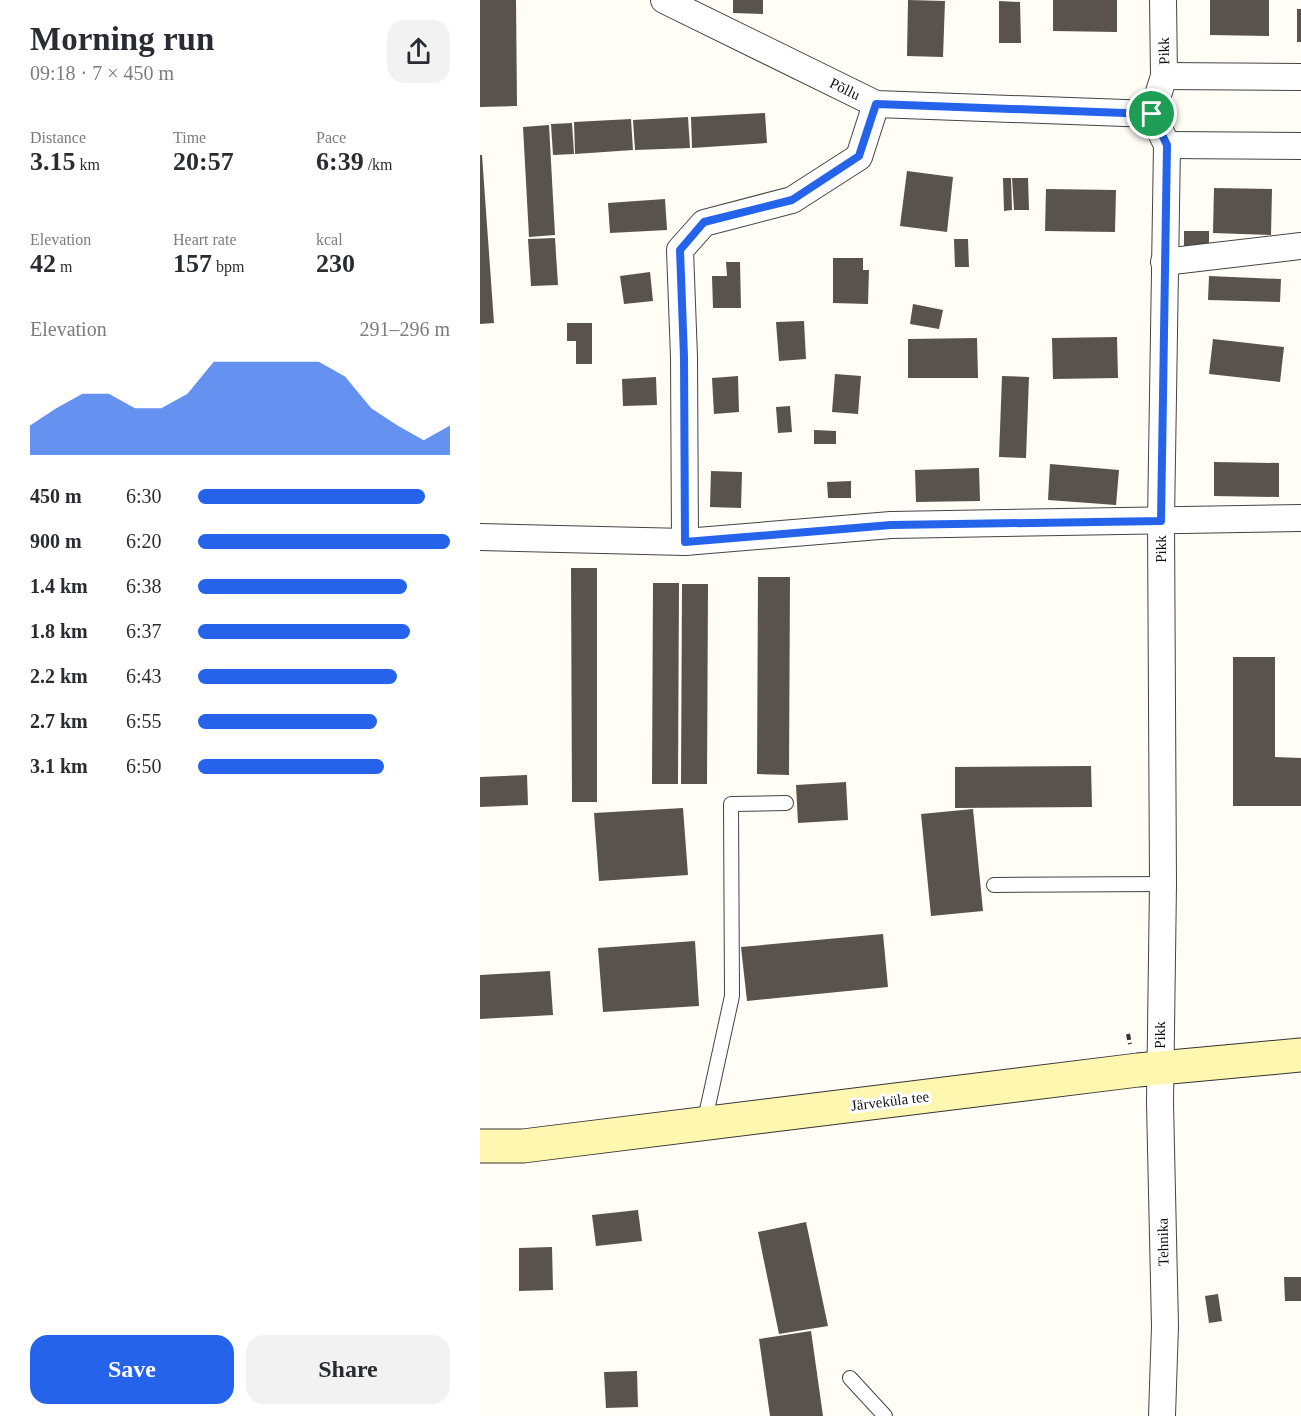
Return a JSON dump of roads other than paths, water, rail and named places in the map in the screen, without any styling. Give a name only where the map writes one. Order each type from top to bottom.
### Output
[{"type":"main road","name":"Järveküla tee","points":[[480,1146],[523,1146],[1160,1068],[1301,1055]]},
{"type":"street","name":"Põllu","points":[[664,0],[876,104],[1152,114]]},
{"type":"street","name":"Pikk","points":[[1160,1068],[1163,884],[1161,521],[1167,145],[1152,114],[1164,75],[1163,0]]},
{"type":"street","points":[[1164,75],[1301,76]]},
{"type":"street","points":[[685,542],[684,357],[680,250],[704,222],[792,200],[859,156],[876,104]]},
{"type":"street","points":[[1167,145],[1301,146]]},
{"type":"street","points":[[1164,262],[1301,246]]},
{"type":"street","points":[[480,537],[685,542],[891,525],[1301,518]]},
{"type":"street","name":"Tehnika","points":[[1160,1068],[1165,1326],[1162,1416]]},
{"type":"lane","points":[[704,1124],[732,996],[730,804],[786,803]]},
{"type":"lane","points":[[994,885],[1163,884]]},
{"type":"lane","points":[[850,1378],[885,1416]]}]
